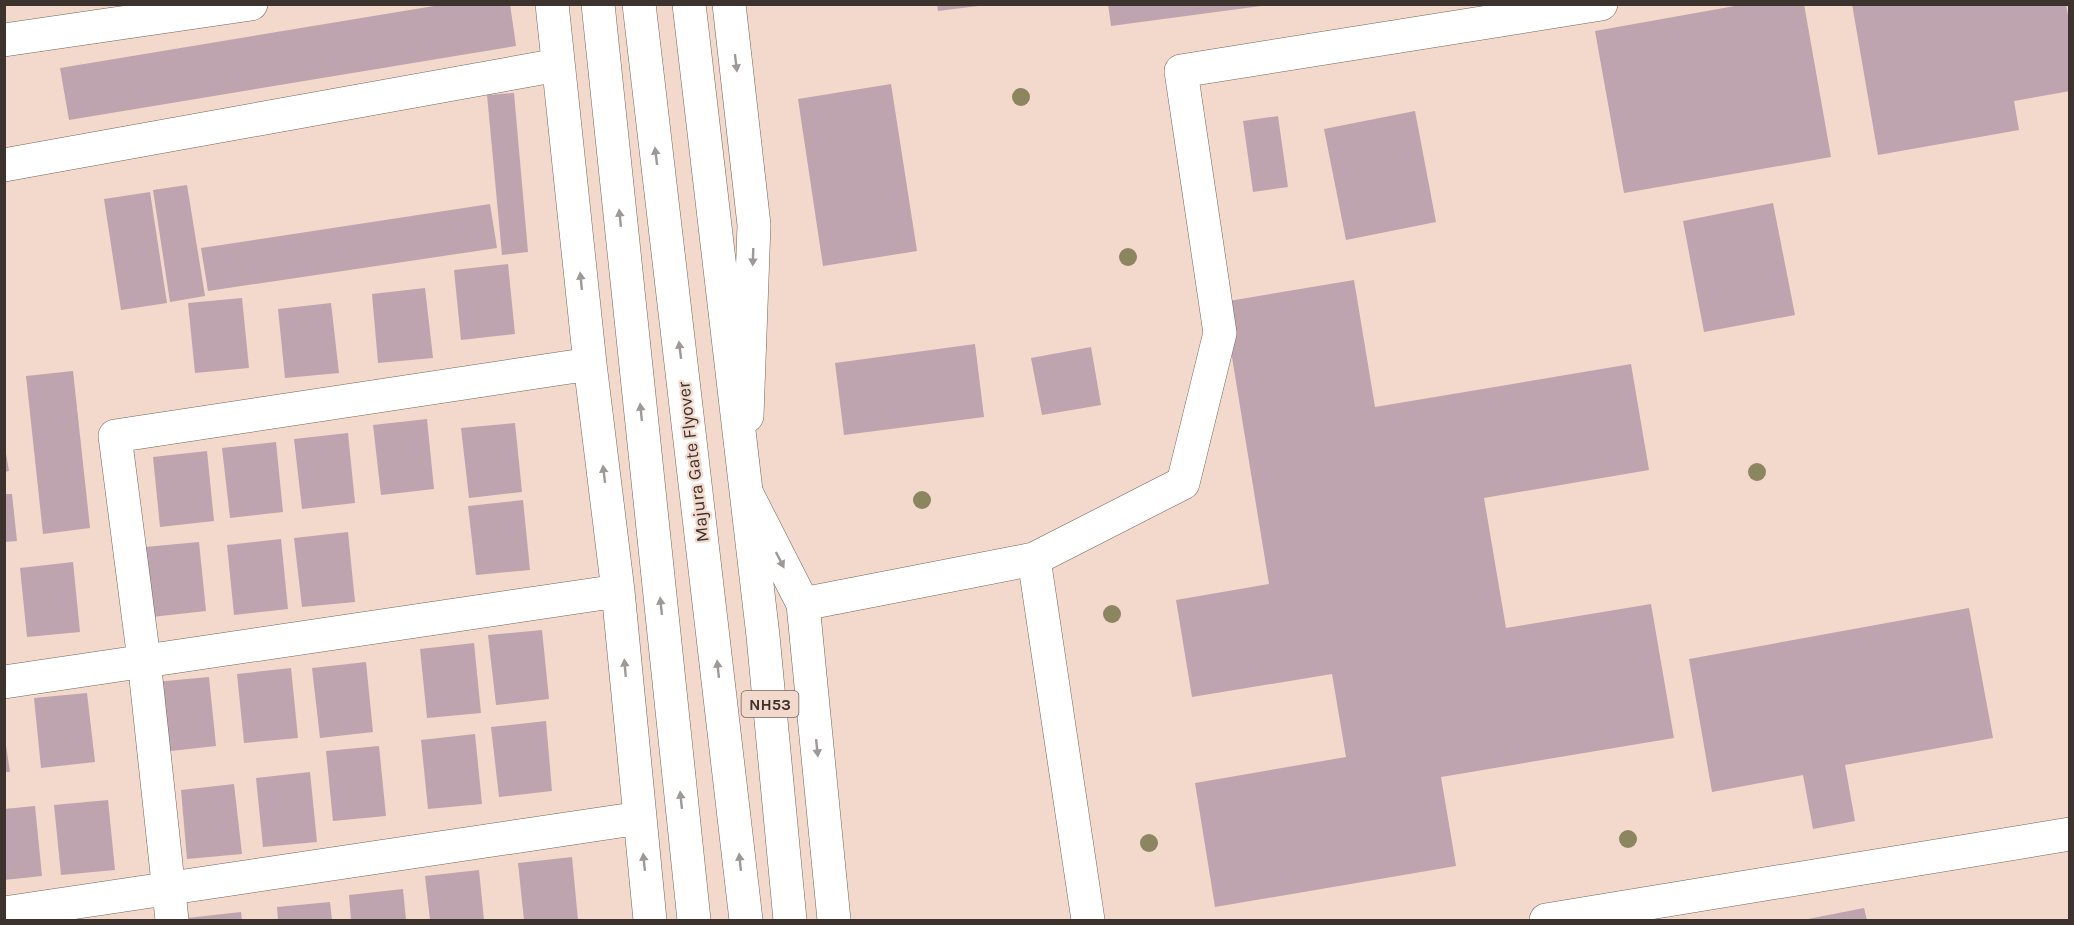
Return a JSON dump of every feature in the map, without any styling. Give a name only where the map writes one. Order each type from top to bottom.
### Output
[{"type":"main road","points":[[4,40],[251,4]]},
{"type":"main road","points":[[552,4],[590,364],[618,591],[650,921]]},
{"type":"main road","points":[[598,4],[694,921]]},
{"type":"main road","name":"Majura Gate Flyover","points":[[639,4],[746,921]]},
{"type":"main road","name":"NH53","points":[[689,4],[763,636],[790,921]]},
{"type":"main road","points":[[729,4],[754,225],[744,489],[803,604],[834,921]]},
{"type":"main road","points":[[803,604],[1034,559],[1183,483],[1221,333],[1181,71],[1601,4]]},
{"type":"main road","points":[[4,165],[558,65]]},
{"type":"main road","points":[[170,905],[144,660],[115,436],[590,364]]},
{"type":"main road","points":[[1034,559],[1088,921]]},
{"type":"main road","points":[[4,682],[618,591]]},
{"type":"main road","points":[[4,913],[170,905],[640,818]]},
{"type":"main road","points":[[1546,921],[2070,834]]},
{"type":"building","points":[[446,4],[510,4],[516,46],[69,120],[60,68]]},
{"type":"building","points":[[937,4],[977,4],[978,6],[938,11]]},
{"type":"building","points":[[1108,4],[1261,4],[1261,6],[1111,26]]},
{"type":"building","points":[[1746,4],[1804,4],[1831,157],[1624,193],[1595,31]]},
{"type":"building","points":[[1852,4],[2066,4],[2070,28],[2070,91],[2014,101],[2019,130],[1878,155]]},
{"type":"building","points":[[891,84],[917,251],[823,266],[798,99]]},
{"type":"building","points":[[514,93],[528,252],[502,255],[487,95]]},
{"type":"building","points":[[1415,111],[1436,222],[1346,240],[1324,129]]},
{"type":"building","points":[[1278,116],[1288,187],[1253,192],[1243,121]]},
{"type":"building","points":[[187,185],[205,296],[170,302],[153,190]]},
{"type":"building","points":[[150,192],[167,303],[121,310],[104,199]]},
{"type":"building","points":[[1773,203],[1795,315],[1704,332],[1683,221]]},
{"type":"building","points":[[490,204],[497,248],[208,291],[201,248]]},
{"type":"building","points":[[508,264],[515,334],[461,340],[454,270]]},
{"type":"building","points":[[1354,280],[1375,407],[1631,364],[1649,470],[1484,498],[1506,628],[1651,604],[1674,738],[1441,777],[1456,866],[1215,907],[1195,783],[1346,757],[1332,674],[1192,697],[1176,600],[1269,584],[1223,302]]},
{"type":"building","points":[[425,288],[433,358],[378,363],[372,294]]},
{"type":"building","points":[[242,298],[249,368],[195,373],[188,303]]},
{"type":"building","points":[[331,303],[339,373],[285,378],[278,309]]},
{"type":"building","points":[[975,344],[984,417],[844,435],[835,363]]},
{"type":"building","points":[[1091,347],[1101,405],[1042,415],[1031,358]]},
{"type":"building","points":[[73,371],[90,528],[43,534],[26,376]]},
{"type":"building","points":[[427,419],[434,489],[381,495],[373,425]]},
{"type":"building","points":[[515,423],[522,492],[469,498],[461,428]]},
{"type":"building","points":[[348,433],[355,503],[302,509],[294,439]]},
{"type":"building","points":[[4,442],[9,471],[4,472]]},
{"type":"building","points":[[276,442],[283,512],[230,518],[222,448]]},
{"type":"building","points":[[207,451],[214,521],[160,527],[153,457]]},
{"type":"building","points":[[4,494],[12,494],[17,541],[4,542]]},
{"type":"building","points":[[523,500],[530,570],[476,575],[468,506]]},
{"type":"building","points":[[348,532],[355,602],[302,607],[294,538]]},
{"type":"building","points":[[281,539],[288,609],[234,615],[227,545]]},
{"type":"building","points":[[199,542],[206,611],[152,617],[145,547]]},
{"type":"building","points":[[73,562],[80,632],[27,637],[20,568]]},
{"type":"building","points":[[1969,608],[1993,738],[1845,765],[1855,821],[1813,829],[1803,775],[1712,792],[1689,659]]},
{"type":"building","points":[[542,630],[549,699],[496,705],[488,635]]},
{"type":"building","points":[[474,643],[481,713],[427,718],[420,649]]},
{"type":"building","points":[[366,662],[373,732],[320,738],[312,668]]},
{"type":"building","points":[[291,668],[298,738],[244,743],[237,674]]},
{"type":"building","points":[[209,677],[216,746],[162,752],[155,682]]},
{"type":"building","points":[[87,693],[95,762],[41,768],[34,698]]},
{"type":"building","points":[[546,721],[552,791],[499,797],[491,727]]},
{"type":"building","points":[[4,732],[10,772],[4,772]]},
{"type":"building","points":[[475,734],[482,804],[428,809],[421,740]]},
{"type":"building","points":[[379,746],[386,816],[333,821],[326,751]]},
{"type":"building","points":[[310,772],[317,842],[263,847],[256,778]]},
{"type":"building","points":[[234,784],[242,854],[187,859],[181,790]]},
{"type":"building","points":[[108,800],[115,870],[61,875],[54,805]]},
{"type":"building","points":[[35,806],[42,876],[4,880],[4,809]]},
{"type":"building","points":[[572,857],[578,920],[524,920],[518,863]]},
{"type":"building","points":[[479,870],[484,920],[430,920],[425,876]]},
{"type":"building","points":[[403,889],[406,920],[351,920],[349,895]]},
{"type":"building","points":[[330,902],[332,920],[278,920],[277,907]]},
{"type":"building","points":[[1864,908],[1867,920],[1808,920],[1808,919]]},
{"type":"building","points":[[241,912],[242,920],[187,920],[187,918]]}]
